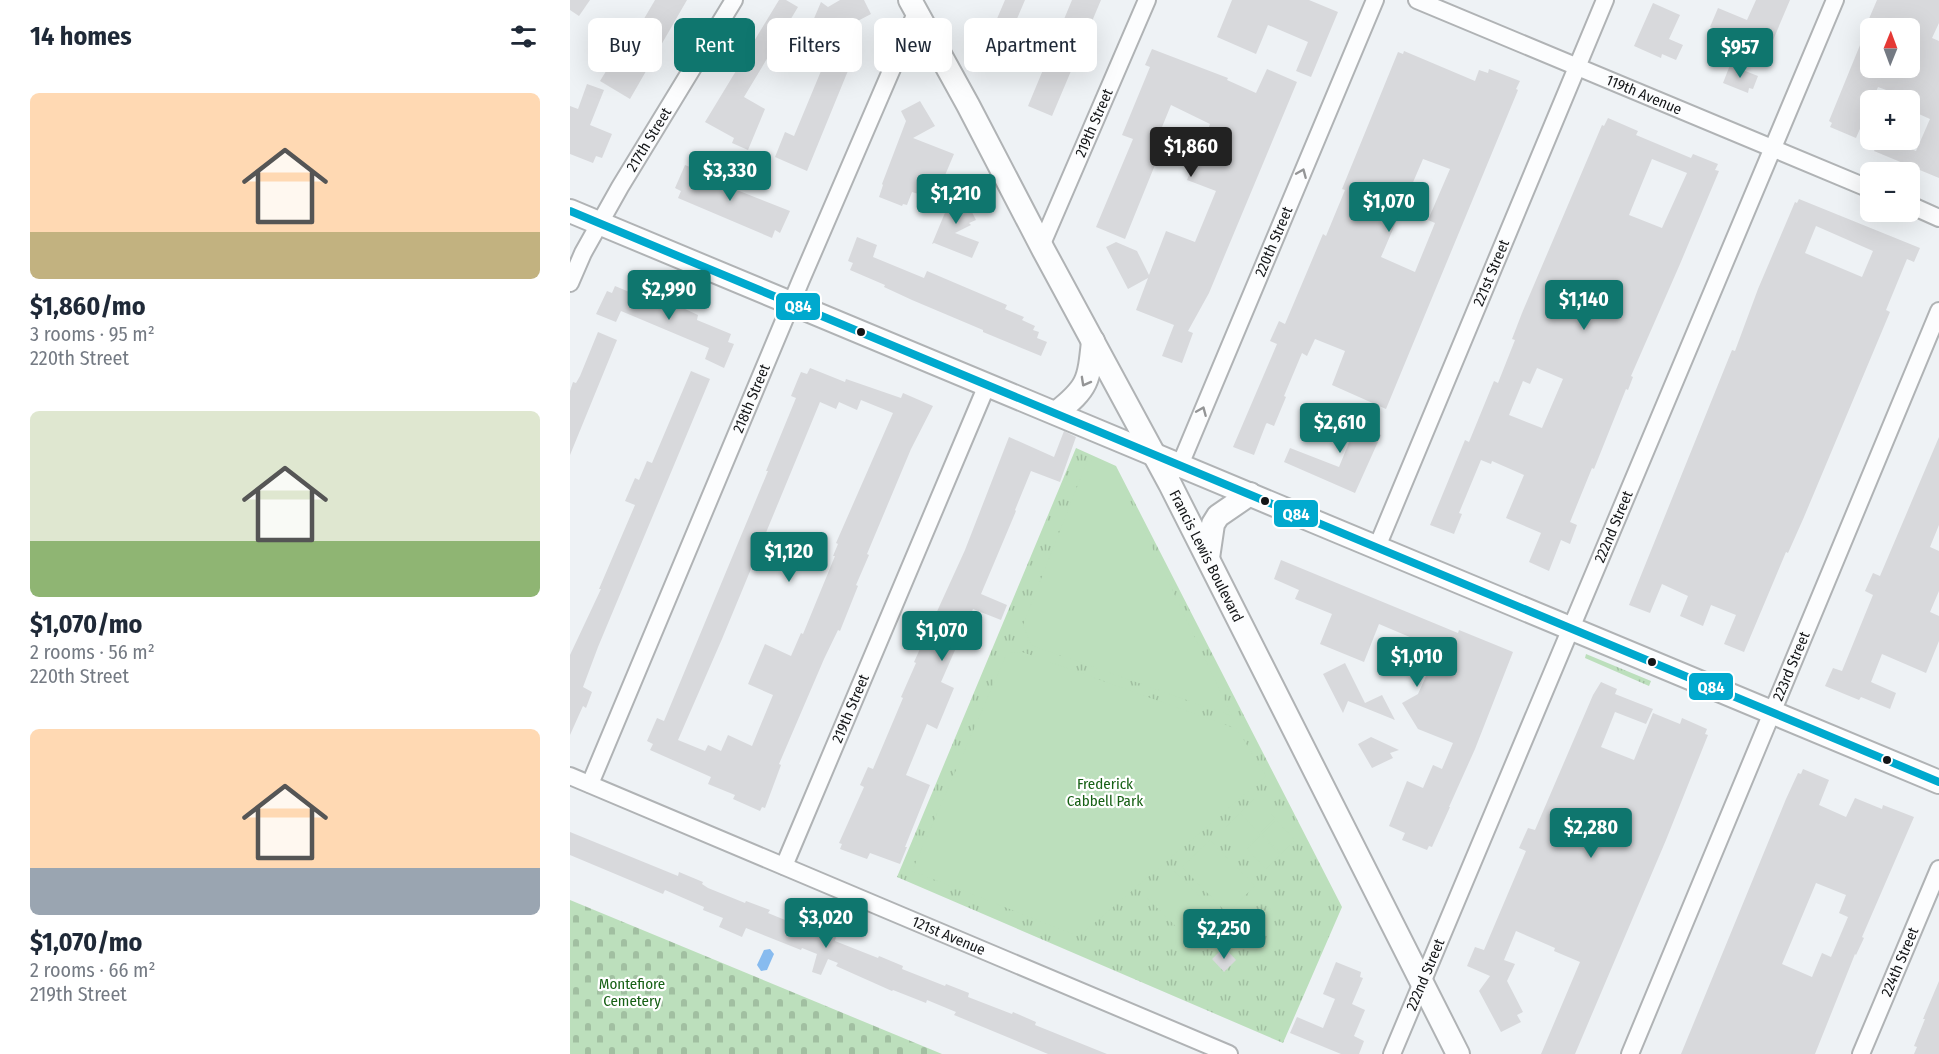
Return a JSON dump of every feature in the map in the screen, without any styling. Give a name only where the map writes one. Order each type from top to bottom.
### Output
[{"type":"street","name":"217th Street","points":[[570,283],[583,253],[620,187],[734,0]]},
{"type":"street","name":"219th Street","points":[[1041,246],[1147,0]]},
{"type":"street","name":"220th Street","points":[[1173,472],[1375,0]]},
{"type":"street","name":"119th Avenue","points":[[1417,0],[1860,185]]},
{"type":"street","name":"221st Street","points":[[1377,547],[1605,0]]},
{"type":"street","name":"222nd Street","points":[[1392,1054],[1835,0]]},
{"type":"street","name":"Francis Lewis Boulevard","points":[[913,6],[1153,454],[1173,472],[1208,558],[1458,1054]]},
{"type":"street","name":"218th Street","points":[[590,784],[913,6]]},
{"type":"street","points":[[1920,209],[1939,218]]},
{"type":"street","points":[[570,211],[1153,454]]},
{"type":"street","name":"223rd Street","points":[[1630,1054],[1939,311]]},
{"type":"street","points":[[1056,413],[1076,397],[1084,385],[1090,373],[1093,341]]},
{"type":"street","name":"219th Street","points":[[784,866],[987,385]]},
{"type":"street","points":[[1173,472],[1250,494],[1939,782]]},
{"type":"street","points":[[1208,558],[1213,524],[1218,516],[1250,494]]},
{"type":"street","name":"121st Avenue","points":[[570,776],[1229,1054]]},
{"type":"street","name":"224th Street","points":[[1861,1054],[1939,869]]},
{"type":"green space","name":"Frederick Cabbell Park","points":[[1076,448],[1116,466],[1342,907],[1283,1043],[897,877]]},
{"type":"green space","points":[[1088,459],[1114,467],[1232,716],[1031,645],[1023,625]]},
{"type":"green space","points":[[1022,652],[1237,729],[1266,776],[1079,936],[912,871],[1007,653]]},
{"type":"green space","points":[[1586,654],[1651,681],[1649,686],[1585,658]]},
{"type":"green space","points":[[1255,798],[1275,818],[1261,832],[1241,812]]},
{"type":"green space","points":[[1240,813],[1260,834],[1246,847],[1226,827]]},
{"type":"green space","points":[[1276,820],[1295,840],[1281,854],[1262,834]]},
{"type":"green space","points":[[1261,835],[1280,855],[1266,869],[1247,849]]},
{"type":"green space","points":[[1210,840],[1255,886],[1227,913],[1182,867]]},
{"type":"green space","points":[[1174,871],[1223,919],[1196,946],[1147,898]]},
{"type":"green space","name":"Montefiore Cemetery","points":[[570,900],[942,1054],[570,1054]]},
{"type":"water","points":[[770,949],[774,954],[767,970],[761,971],[757,965],[764,950]]},
{"type":"building","points":[[570,0],[590,0],[579,16],[570,10]]},
{"type":"building","points":[[655,0],[687,0],[677,18],[674,18],[674,23],[662,43],[662,18],[644,18]]},
{"type":"building","points":[[779,0],[786,0],[798,7],[791,18],[768,18]]},
{"type":"building","points":[[840,0],[864,0],[871,14],[862,19],[814,18],[821,2],[828,7]]},
{"type":"building","points":[[1005,0],[1025,0],[1017,18],[997,18]]},
{"type":"building","points":[[1072,0],[1101,0],[1093,18],[1065,18]]},
{"type":"building","points":[[1232,0],[1309,0],[1338,12],[1311,77],[1296,71],[1308,42],[1268,25],[1256,54],[1217,37]]},
{"type":"building","points":[[1756,0],[1790,0],[1768,52],[1710,27],[1718,8],[1747,20]]},
{"type":"building","points":[[1877,0],[1939,0],[1939,23],[1932,38],[1939,41],[1939,178],[1920,170],[1920,162],[1900,162],[1874,151],[1920,150],[1920,142],[1930,119],[1920,114],[1920,90],[1886,90],[1878,87],[1877,90],[1860,90],[1860,129],[1856,138],[1830,127],[1832,123],[1829,121],[1860,45],[1860,78],[1920,78],[1920,18],[1869,18]]},
{"type":"building","points":[[1653,3],[1680,15],[1669,39],[1683,45],[1676,60],[1662,54],[1661,58],[1634,46]]},
{"type":"building","points":[[767,20],[767,59],[744,97],[765,109],[748,150],[732,143],[734,138],[705,122],[735,72],[755,72],[755,40]]},
{"type":"building","points":[[1152,49],[1228,78],[1227,80],[1256,93],[1267,69],[1297,82],[1209,293],[1188,331],[1193,333],[1182,363],[1162,356],[1174,325],[1136,310],[1148,278],[1128,289],[1106,247],[1116,242],[1137,251],[1149,275],[1166,231],[1195,242],[1216,191],[1187,180],[1191,170],[1159,155],[1125,239],[1096,227],[1133,139],[1122,135],[1150,67],[1145,65]],"holes":[[[1171,105],[1210,124],[1199,153],[1168,140],[1170,136],[1160,132]]]},
{"type":"building","points":[[1404,51],[1475,81],[1479,70],[1488,73],[1489,69],[1520,81],[1386,409],[1332,385],[1345,351],[1315,339],[1307,356],[1302,353],[1274,426],[1266,424],[1254,455],[1233,447],[1277,344],[1270,341],[1279,321],[1285,324],[1323,234],[1326,236],[1345,190],[1342,189],[1398,52],[1403,54]],"holes":[[[1423,159],[1450,169],[1428,220],[1435,223],[1415,272],[1381,257]]]},
{"type":"building","points":[[1730,65],[1758,76],[1753,89],[1749,88],[1748,93],[1723,83]]},
{"type":"building","points":[[606,72],[646,72],[630,99],[600,81]]},
{"type":"building","points":[[821,72],[847,72],[807,171],[775,157],[785,132],[794,136]]},
{"type":"building","points":[[1042,72],[1071,72],[1052,116],[1028,106]]},
{"type":"building","points":[[587,84],[604,90],[590,125],[612,134],[602,158],[596,156],[593,163],[570,154],[570,106],[578,109]]},
{"type":"building","points":[[920,101],[935,126],[913,138],[954,154],[935,199],[912,192],[907,205],[902,206],[879,197],[906,121],[901,111]]},
{"type":"building","points":[[1608,118],[1638,131],[1636,135],[1691,158],[1693,154],[1718,164],[1715,170],[1719,171],[1631,376],[1633,377],[1628,390],[1626,389],[1570,522],[1577,525],[1570,544],[1561,540],[1549,571],[1529,562],[1541,533],[1506,518],[1524,475],[1492,461],[1491,464],[1481,460],[1459,513],[1462,514],[1454,534],[1430,525],[1465,440],[1469,442],[1494,381],[1498,383],[1515,340],[1512,339],[1522,313],[1602,125],[1604,126]],"holes":[[[1652,159],[1687,173],[1662,228],[1629,215]],[[1537,368],[1563,379],[1542,428],[1509,415],[1523,381],[1530,384]]]},
{"type":"building","points":[[685,165],[725,181],[724,185],[790,211],[780,233],[775,230],[772,238],[678,198],[681,191],[675,188]]},
{"type":"building","points":[[957,183],[976,220],[955,233],[979,242],[972,258],[932,244],[949,203],[937,200],[954,191]]},
{"type":"building","points":[[1799,199],[1920,248],[1914,262],[1907,259],[1886,310],[1890,312],[1804,517],[1788,553],[1786,552],[1744,652],[1724,644],[1736,615],[1711,605],[1703,626],[1680,616],[1688,596],[1662,584],[1650,613],[1629,605],[1732,350],[1735,351],[1758,289],[1795,202],[1797,203]],"holes":[[[1816,226],[1873,251],[1862,277],[1805,253]]]},
{"type":"building","points":[[857,237],[877,245],[873,257],[924,278],[927,271],[1007,305],[1005,309],[1024,317],[1022,320],[1035,326],[1033,330],[1039,332],[1037,338],[1047,342],[1041,356],[983,332],[983,330],[912,300],[850,270],[853,263],[848,261]]},
{"type":"building","points":[[615,286],[663,306],[667,297],[686,305],[685,309],[698,315],[697,320],[731,334],[728,342],[734,344],[724,368],[705,359],[709,348],[621,311],[616,322],[596,314],[607,291],[612,293]]},
{"type":"building","points":[[598,332],[617,340],[570,455],[570,391],[573,382],[576,383],[580,376]]},
{"type":"building","points":[[810,368],[845,382],[846,379],[901,398],[903,393],[933,406],[911,449],[867,554],[869,555],[840,631],[838,630],[824,659],[779,764],[781,765],[765,808],[762,807],[760,811],[733,799],[735,795],[708,784],[711,777],[650,750],[653,744],[647,741],[657,718],[664,721],[768,471],[766,471],[796,398],[791,396],[798,379],[801,372],[807,374]],"holes":[[[861,400],[893,413],[836,543],[838,544],[833,556],[835,556],[803,634],[801,633],[791,656],[765,644],[748,684],[773,695],[752,746],[728,735],[721,751],[708,745],[705,751],[678,740],[820,402],[836,409],[839,402],[857,410]]]},
{"type":"building","points":[[691,371],[710,379],[598,647],[583,687],[592,692],[586,708],[583,706],[570,735],[570,655],[601,589],[599,589],[635,505],[625,501],[635,478],[639,480],[647,461],[652,463]]},
{"type":"building","points":[[1320,410],[1381,435],[1355,493],[1284,462],[1290,448],[1339,467],[1350,440],[1314,425]]},
{"type":"building","points":[[1064,431],[1076,437],[1060,482],[1031,471],[981,594],[1007,605],[1001,620],[973,609],[941,682],[954,688],[937,729],[927,724],[906,775],[930,785],[900,864],[870,853],[867,859],[840,849],[842,844],[839,843],[864,787],[860,785],[868,767],[873,769],[903,698],[901,697],[916,663],[914,662],[965,550],[1009,437],[1054,457]]},
{"type":"building","points":[[1939,437],[1939,525],[1930,547],[1939,551],[1939,591],[1930,612],[1939,616],[1939,641],[1926,673],[1882,654],[1871,682],[1896,693],[1890,709],[1861,697],[1859,700],[1825,686],[1833,668],[1842,671],[1873,595],[1865,591],[1873,573],[1880,576]]},
{"type":"building","points":[[1281,560],[1458,633],[1459,630],[1513,652],[1450,807],[1432,847],[1429,846],[1427,850],[1402,840],[1405,833],[1389,826],[1407,781],[1423,788],[1433,765],[1442,769],[1453,743],[1418,729],[1402,703],[1418,694],[1438,649],[1379,624],[1364,662],[1320,644],[1332,614],[1295,599],[1299,590],[1274,579]]},
{"type":"building","points":[[1345,663],[1365,703],[1382,695],[1395,720],[1348,701],[1343,713],[1323,674]]},
{"type":"building","points":[[1601,682],[1617,689],[1615,694],[1653,709],[1646,724],[1615,712],[1601,747],[1634,760],[1653,713],[1680,724],[1682,718],[1707,729],[1705,734],[1708,735],[1575,1054],[1541,1054],[1580,962],[1516,931],[1504,960],[1515,964],[1507,981],[1523,1012],[1517,1015],[1521,1022],[1501,1032],[1479,991],[1490,976],[1467,966],[1475,947],[1484,950],[1526,851],[1519,848],[1528,828],[1535,830],[1593,695]]},
{"type":"building","points":[[1371,737],[1399,750],[1390,753],[1393,758],[1372,768],[1358,744]]},
{"type":"building","points":[[1803,769],[1829,780],[1819,805],[1846,817],[1855,798],[1882,809],[1883,805],[1914,817],[1815,1054],[1681,1054],[1786,799],[1798,773],[1801,774]],"holes":[[[1816,883],[1846,895],[1839,913],[1848,917],[1831,957],[1822,953],[1812,977],[1782,964]]]},
{"type":"building","points":[[570,832],[678,876],[679,872],[703,882],[702,884],[708,888],[770,910],[768,913],[812,931],[813,928],[836,937],[835,941],[878,958],[879,956],[903,966],[902,969],[945,986],[946,984],[969,993],[968,997],[1012,1014],[1013,1012],[1036,1022],[1035,1025],[1107,1054],[1048,1054],[954,1015],[956,1012],[927,1000],[926,1003],[892,991],[836,966],[838,963],[828,959],[821,975],[812,972],[817,954],[746,928],[742,937],[719,927],[723,918],[703,910],[704,907],[665,890],[663,894],[570,855]]},
{"type":"building","points":[[1224,947],[1236,960],[1224,972],[1212,959]]},
{"type":"building","points":[[1336,962],[1361,972],[1360,977],[1363,978],[1352,1004],[1365,1010],[1354,1036],[1364,1041],[1359,1054],[1341,1054],[1290,1033],[1297,1017],[1323,1028],[1335,999],[1323,994]]},
{"type":"building","points":[[1939,981],[1939,1054],[1914,1054],[1917,1047],[1914,1046],[1925,1019],[1923,1019]]},
{"type":"transit line","name":"Q84","points":[[570,211],[1939,782]]}]
